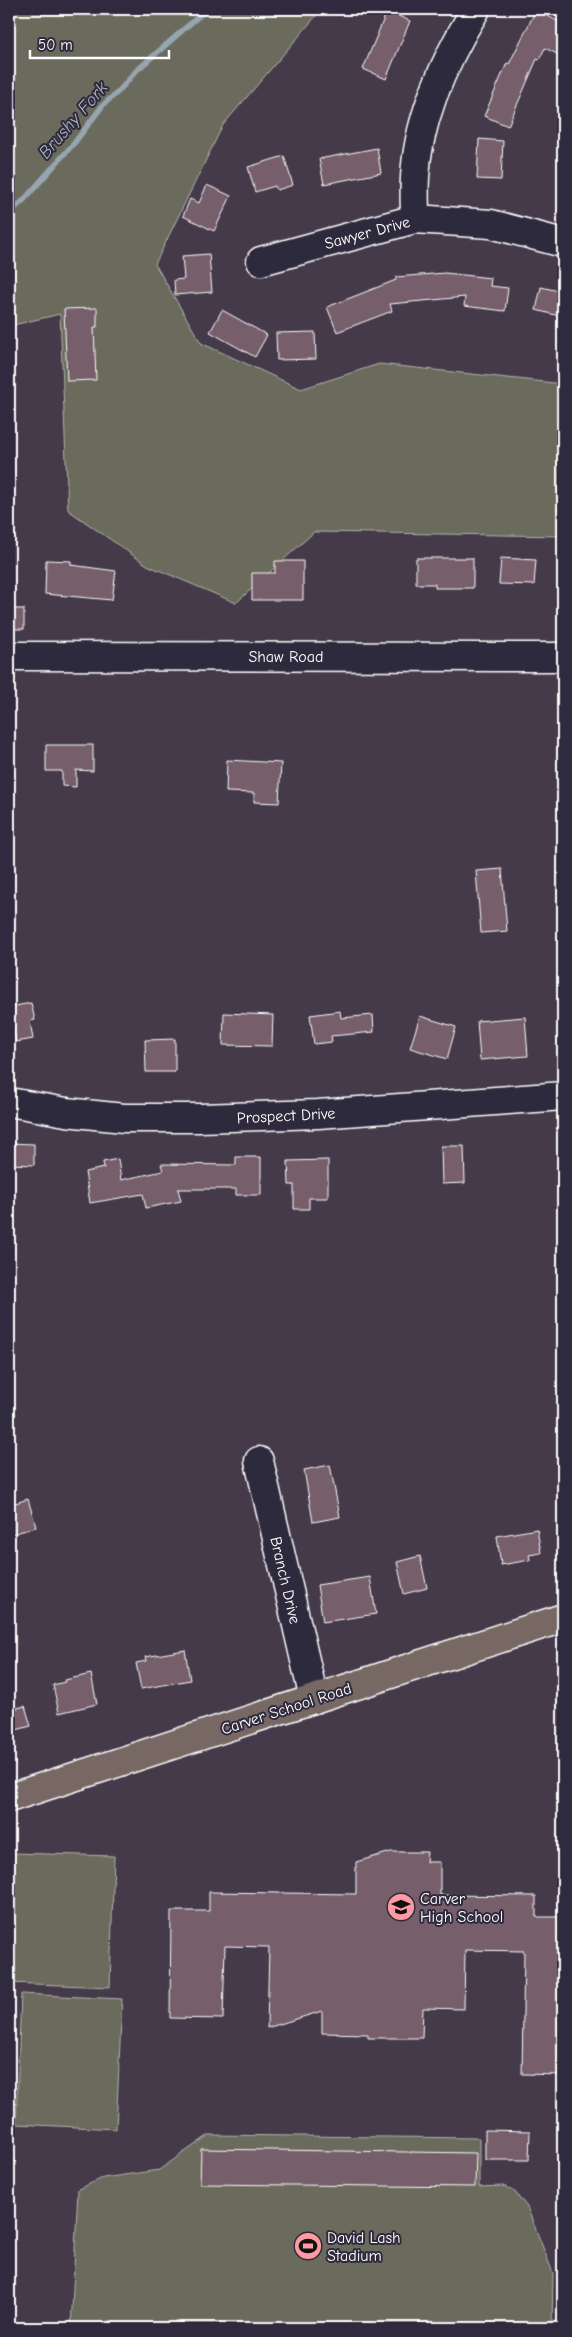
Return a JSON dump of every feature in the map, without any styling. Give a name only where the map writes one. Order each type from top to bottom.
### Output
[{"type":"main road","name":"Carver School Road","points":[[9,1798],[563,1618]]},
{"type":"street","points":[[416,219],[415,176],[418,152],[428,111],[443,71],[461,33],[476,9]]},
{"type":"street","name":"Sawyer Drive","points":[[260,261],[416,219],[490,224],[563,243]]},
{"type":"street","name":"Shaw Road","points":[[9,656],[563,657]]},
{"type":"street","name":"Prospect Drive","points":[[9,1102],[66,1112],[124,1118],[200,1118],[318,1114],[563,1096]]},
{"type":"street","name":"Branch Drive","points":[[259,1461],[314,1699]]},
{"type":"green space","points":[[9,9],[322,9],[223,125],[155,264],[201,343],[301,389],[379,364],[563,384],[563,536],[314,532],[236,603],[147,565],[68,510],[60,314],[9,326]]},
{"type":"green space","points":[[13,1853],[114,1856],[110,1987],[9,1983]]},
{"type":"green space","points":[[21,1994],[122,1999],[116,2129],[16,2124]]},
{"type":"green space","name":"David Lash Stadium","points":[[209,2135],[479,2138],[479,2187],[503,2186],[514,2191],[527,2207],[553,2273],[552,2328],[71,2328],[78,2189],[103,2178],[159,2170]]},
{"type":"building","points":[[536,10],[563,24],[563,46],[559,55],[545,48],[539,60],[537,59],[508,126],[484,116],[507,63],[509,64]]},
{"type":"building","points":[[387,11],[410,21],[386,79],[363,69]]},
{"type":"building","points":[[479,139],[503,141],[501,180],[477,179]]},
{"type":"building","points":[[377,148],[381,173],[324,184],[319,159]]},
{"type":"building","points":[[284,156],[293,185],[277,190],[275,186],[255,192],[248,167]]},
{"type":"building","points":[[207,185],[231,196],[214,231],[183,216],[190,199],[199,203]]},
{"type":"building","points":[[209,254],[212,292],[175,295],[174,280],[184,279],[182,256]]},
{"type":"building","points":[[445,273],[491,278],[490,286],[508,288],[505,311],[464,306],[465,297],[390,304],[392,311],[337,332],[327,307],[396,280],[396,277]]},
{"type":"building","points":[[541,287],[563,292],[563,317],[536,310]]},
{"type":"building","points":[[97,308],[97,327],[94,327],[96,380],[67,381],[64,309]]},
{"type":"building","points":[[222,310],[267,335],[255,357],[210,332]]},
{"type":"building","points":[[315,332],[316,359],[277,360],[276,333]]},
{"type":"building","points":[[416,558],[473,558],[473,588],[435,588],[435,584],[416,584]]},
{"type":"building","points":[[501,558],[536,560],[534,585],[499,584]]},
{"type":"building","points":[[46,560],[71,561],[71,565],[116,571],[112,600],[45,594]]},
{"type":"building","points":[[275,561],[303,561],[303,600],[252,600],[252,573],[275,573]]},
{"type":"building","points":[[9,609],[24,609],[24,629],[9,629]]},
{"type":"building","points":[[46,745],[93,745],[93,771],[76,770],[76,787],[62,786],[62,771],[46,771]]},
{"type":"building","points":[[227,760],[281,763],[279,803],[254,802],[254,793],[226,792]]},
{"type":"building","points":[[502,869],[507,931],[481,933],[476,871]]},
{"type":"building","points":[[31,1003],[35,1020],[30,1021],[33,1039],[16,1042],[10,1007]]},
{"type":"building","points":[[340,1011],[341,1018],[373,1015],[374,1032],[331,1036],[332,1042],[314,1044],[310,1015]]},
{"type":"building","points":[[224,1013],[273,1015],[272,1046],[223,1045]]},
{"type":"building","points":[[420,1016],[456,1027],[447,1059],[410,1048]]},
{"type":"building","points":[[525,1017],[528,1056],[480,1060],[477,1021]]},
{"type":"building","points":[[175,1039],[175,1072],[146,1072],[145,1040]]},
{"type":"building","points":[[9,1143],[34,1144],[34,1165],[9,1164]]},
{"type":"building","points":[[441,1146],[464,1146],[465,1183],[442,1184]]},
{"type":"building","points":[[236,1157],[261,1157],[261,1195],[236,1195],[236,1189],[178,1189],[181,1201],[146,1208],[143,1194],[90,1203],[85,1172],[104,1168],[103,1162],[118,1159],[121,1180],[163,1171],[161,1164],[236,1165]]},
{"type":"building","points":[[328,1160],[328,1198],[309,1198],[309,1209],[294,1209],[294,1185],[289,1185],[288,1161]]},
{"type":"building","points":[[330,1465],[340,1517],[313,1522],[304,1470]]},
{"type":"building","points":[[28,1499],[36,1527],[9,1535],[9,1505]]},
{"type":"building","points":[[537,1529],[541,1553],[529,1555],[530,1560],[501,1565],[497,1536]]},
{"type":"building","points":[[420,1556],[427,1588],[404,1594],[397,1562]]},
{"type":"building","points":[[370,1577],[376,1614],[323,1622],[317,1585]]},
{"type":"building","points":[[185,1650],[190,1680],[141,1689],[136,1663],[146,1661],[145,1657]]},
{"type":"building","points":[[91,1674],[97,1704],[59,1713],[53,1685]]},
{"type":"building","points":[[25,1706],[31,1726],[9,1732],[9,1710]]},
{"type":"building","points":[[391,1852],[427,1852],[426,1862],[440,1862],[440,1895],[536,1896],[536,1917],[563,1917],[563,2075],[522,2074],[524,1951],[465,1950],[464,2009],[423,2008],[422,2038],[368,2038],[368,2034],[322,2033],[322,2011],[267,2028],[269,1947],[225,1946],[223,2019],[170,2018],[171,1911],[209,1911],[209,1892],[356,1894],[356,1862]]},
{"type":"building","points":[[485,2130],[530,2131],[529,2160],[485,2160]]},
{"type":"building","points":[[201,2149],[476,2153],[475,2187],[200,2184]]},
{"type":"waterway","name":"Brushy Fork","points":[[9,213],[23,201],[75,142],[103,105],[118,92],[136,71],[207,9]]},
{"type":"place","name":"Carver High School","points":[[401,1907]]},
{"type":"place","name":"David Lash Stadium","points":[[308,2246]]}]
